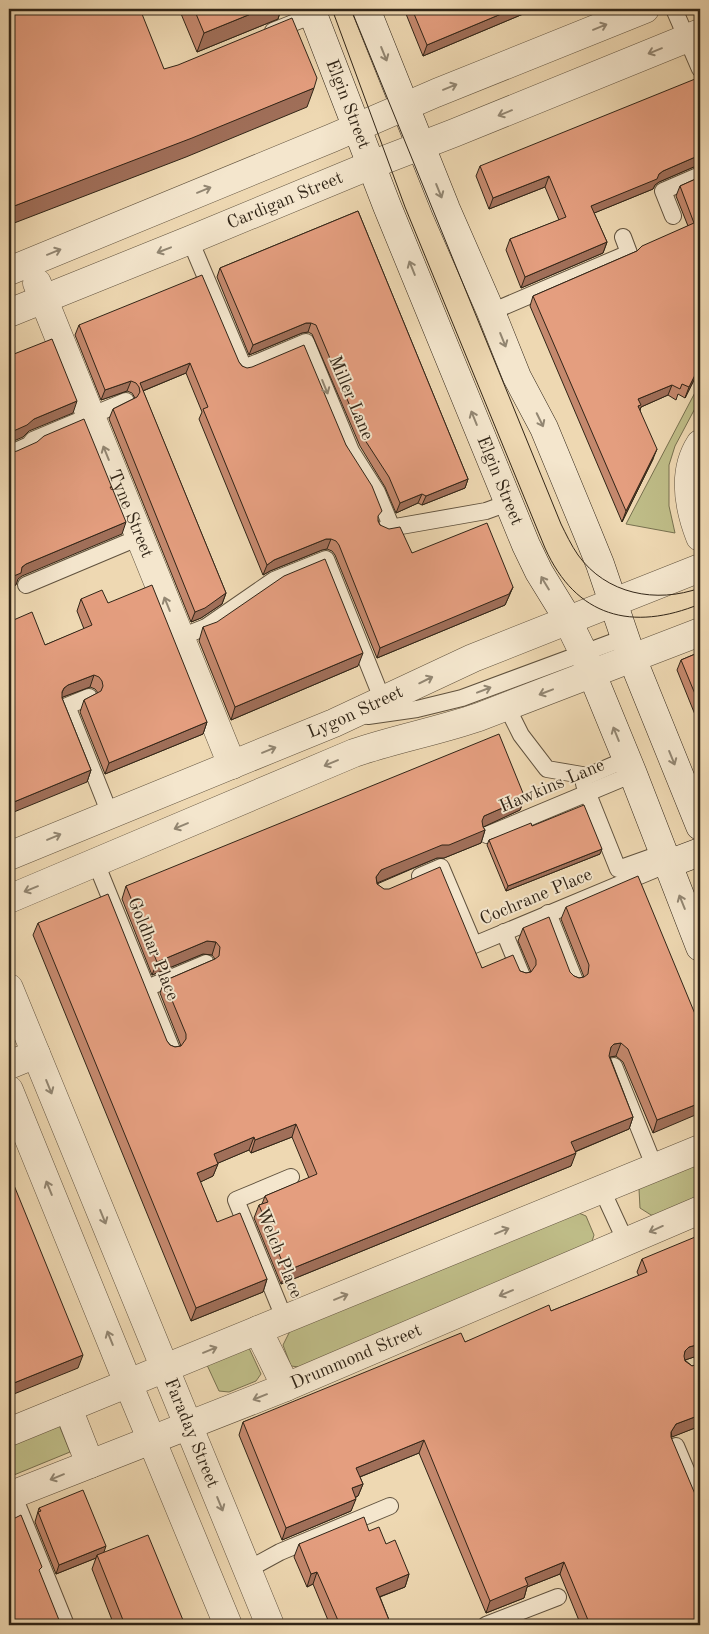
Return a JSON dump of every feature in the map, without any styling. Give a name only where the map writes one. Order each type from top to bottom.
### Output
[{"type":"street","points":[[366,9],[446,209],[518,377],[544,428],[600,564],[628,648],[700,826]]},
{"type":"street","points":[[19,267],[405,106],[645,9]]},
{"type":"street","name":"Elgin Street","points":[[312,12],[371,165],[508,503],[533,562],[567,620],[587,663],[630,767],[700,947]]},
{"type":"street","name":"Cardigan Street","points":[[9,313],[694,35]]},
{"type":"street","name":"Tyne Street","points":[[19,267],[43,298],[247,798]]},
{"type":"street","points":[[700,444],[690,464],[688,478],[690,498],[700,536]]},
{"type":"street","name":"Lygon Street","points":[[9,856],[334,723],[473,658],[700,568]]},
{"type":"street","name":"Lygon Street","points":[[9,899],[369,748],[453,726],[507,707],[587,663],[628,648],[700,632]]},
{"type":"street","points":[[110,814],[126,850]]},
{"type":"street","points":[[665,858],[700,852]]},
{"type":"street","name":"Faraday Street","points":[[9,988],[270,1625]]},
{"type":"street","points":[[9,1065],[36,1054]]},
{"type":"street","points":[[9,1090],[228,1625]]},
{"type":"street","points":[[9,1432],[700,1149]]},
{"type":"street","name":"Drummond Street","points":[[11,1495],[286,1387],[700,1210]]},
{"type":"street","points":[[99,1311],[135,1296]]},
{"type":"street","points":[[258,1330],[286,1387]]},
{"type":"street","points":[[68,1408],[90,1464]]},
{"type":"street","points":[[212,1584],[247,1570]]},
{"type":"lane","points":[[674,9],[694,35],[700,69]]},
{"type":"lane","points":[[262,36],[312,12]]},
{"type":"lane","points":[[673,216],[663,191],[700,175]]},
{"type":"lane","points":[[491,312],[629,253],[623,237]]},
{"type":"lane","name":"Miller Lane","points":[[190,240],[244,368],[306,342],[351,451],[377,492],[388,529],[486,511],[508,503]]},
{"type":"lane","points":[[9,454],[29,445],[32,440],[126,401]]},
{"type":"lane","points":[[26,585],[140,537]]},
{"type":"lane","points":[[181,637],[206,628],[274,580],[326,559],[383,701]]},
{"type":"lane","points":[[334,723],[379,713],[417,709],[587,663]]},
{"type":"lane","points":[[89,697],[67,706],[110,814]]},
{"type":"lane","points":[[507,707],[521,735],[547,769],[584,775],[630,767]]},
{"type":"lane","name":"Hawkins Lane","points":[[487,835],[588,793],[630,767]]},
{"type":"lane","points":[[584,775],[588,793],[618,869],[665,858]]},
{"type":"lane","name":"Cochrane Place","points":[[407,881],[441,868],[474,945],[548,913],[665,858]]},
{"type":"lane","name":"Goldhar Place","points":[[96,862],[172,1050]]},
{"type":"lane","points":[[548,913],[575,981]]},
{"type":"lane","points":[[504,932],[522,976]]},
{"type":"lane","points":[[147,988],[206,963]]},
{"type":"lane","points":[[614,1066],[655,1168]]},
{"type":"lane","name":"Welch Place","points":[[285,1320],[236,1200],[291,1177]]},
{"type":"lane","points":[[602,1190],[626,1242]]},
{"type":"lane","points":[[676,1446],[700,1504]]},
{"type":"lane","points":[[11,1495],[66,1625]]},
{"type":"lane","points":[[247,1570],[280,1552],[390,1506]]},
{"type":"lane","points":[[486,1625],[558,1597]]},
{"type":"shaded area","points":[[700,383],[700,399],[675,446],[669,465],[669,506],[675,533],[626,524]]},
{"type":"shaded area","points":[[700,1162],[700,1198],[657,1216],[651,1215],[640,1208],[639,1189],[652,1181]]},
{"type":"shaded area","points":[[574,1211],[586,1216],[594,1235],[590,1248],[307,1368],[291,1366],[283,1345],[290,1331]]},
{"type":"shaded area","points":[[249,1348],[261,1374],[256,1381],[229,1392],[219,1391],[207,1365]]},
{"type":"shaded area","points":[[59,1425],[70,1452],[9,1477],[9,1446]]},
{"type":"building","points":[[9,9],[140,9],[164,69],[292,18],[317,78],[314,88],[192,138],[9,208]]},
{"type":"building","points":[[194,9],[263,9],[204,33]]},
{"type":"building","points":[[412,9],[513,9],[427,45]]},
{"type":"building","points":[[700,77],[700,155],[663,171],[657,179],[591,206],[607,242],[525,277],[510,239],[566,217],[549,176],[493,198],[480,166]]},
{"type":"building","points":[[700,177],[700,365],[689,387],[682,384],[680,389],[672,385],[638,399],[641,405],[638,406],[657,449],[626,511],[533,296],[637,251],[642,246],[694,223],[680,186]]},
{"type":"building","points":[[358,211],[468,479],[426,496],[422,494],[400,503],[389,477],[363,437],[316,325],[306,323],[253,345],[220,268]]},
{"type":"building","points":[[202,275],[242,366],[252,367],[304,345],[346,445],[372,486],[382,511],[378,516],[380,525],[389,529],[400,527],[412,553],[487,523],[513,587],[509,594],[380,648],[336,541],[326,539],[274,560],[267,565],[203,409],[208,407],[190,363],[140,383],[226,593],[205,608],[195,612],[113,409],[137,397],[140,392],[139,387],[131,381],[105,390],[79,325]]},
{"type":"building","points":[[52,339],[77,401],[34,419],[27,425],[9,433],[9,356]]},
{"type":"building","points":[[84,419],[126,522],[26,564],[22,567],[21,573],[9,578],[9,451],[17,451],[37,442],[44,436]]},
{"type":"building","points":[[325,559],[363,653],[235,707],[203,627],[217,622],[284,576]]},
{"type":"building","points":[[152,585],[207,722],[109,763],[84,700],[101,691],[102,681],[94,675],[68,685],[62,692],[62,698],[91,770],[9,804],[9,622],[32,612],[45,645],[92,625],[81,599],[102,590],[108,603]]},
{"type":"building","points":[[700,652],[700,706],[681,660]]},
{"type":"building","points":[[499,734],[525,798],[484,816],[482,821],[485,830],[381,870],[376,877],[377,884],[384,889],[389,889],[440,867],[482,968],[513,955],[520,971],[531,972],[536,965],[536,960],[523,928],[549,917],[570,972],[579,978],[588,974],[589,965],[566,907],[638,876],[700,1026],[700,1103],[657,1120],[628,1049],[621,1043],[614,1044],[611,1047],[609,1056],[633,1117],[571,1142],[576,1153],[286,1271],[259,1205],[268,1202],[265,1196],[317,1174],[296,1124],[255,1140],[254,1137],[214,1154],[218,1164],[197,1173],[217,1222],[240,1213],[267,1279],[196,1308],[38,923],[108,894],[167,1041],[175,1047],[181,1046],[186,1039],[186,1034],[164,981],[215,959],[219,956],[220,947],[216,942],[207,941],[157,962],[126,886]]},
{"type":"building","points":[[584,805],[602,849],[508,886],[489,840],[531,823],[532,826]]},
{"type":"building","points":[[9,1173],[83,1355],[9,1385]]},
{"type":"building","points":[[700,1235],[700,1344],[689,1347],[685,1351],[684,1356],[685,1361],[692,1366],[700,1363],[700,1415],[676,1424],[671,1432],[671,1437],[695,1494],[700,1499],[700,1625],[575,1625],[588,1620],[564,1562],[525,1578],[528,1585],[490,1601],[424,1440],[356,1468],[363,1484],[352,1488],[356,1499],[286,1528],[243,1422],[461,1333],[465,1342],[549,1305],[551,1311],[647,1272],[642,1259]]},
{"type":"building","points":[[83,1490],[106,1546],[59,1565],[38,1512],[41,1511],[39,1508]]},
{"type":"building","points":[[21,1515],[42,1567],[39,1570],[61,1625],[9,1625],[9,1521]]},
{"type":"building","points":[[364,1517],[369,1531],[379,1527],[386,1544],[395,1540],[409,1574],[376,1588],[391,1625],[340,1625],[317,1572],[311,1574],[299,1544]]},
{"type":"building","points":[[148,1535],[185,1625],[125,1625],[97,1555]]},
{"type":"tram line","points":[[332,9],[405,207],[545,548],[558,571],[573,590],[590,603],[609,612],[629,617],[651,617],[700,604]]},
{"type":"tram line","points":[[351,9],[561,524],[573,547],[589,568],[617,587],[649,595],[683,593],[700,588]]}]
